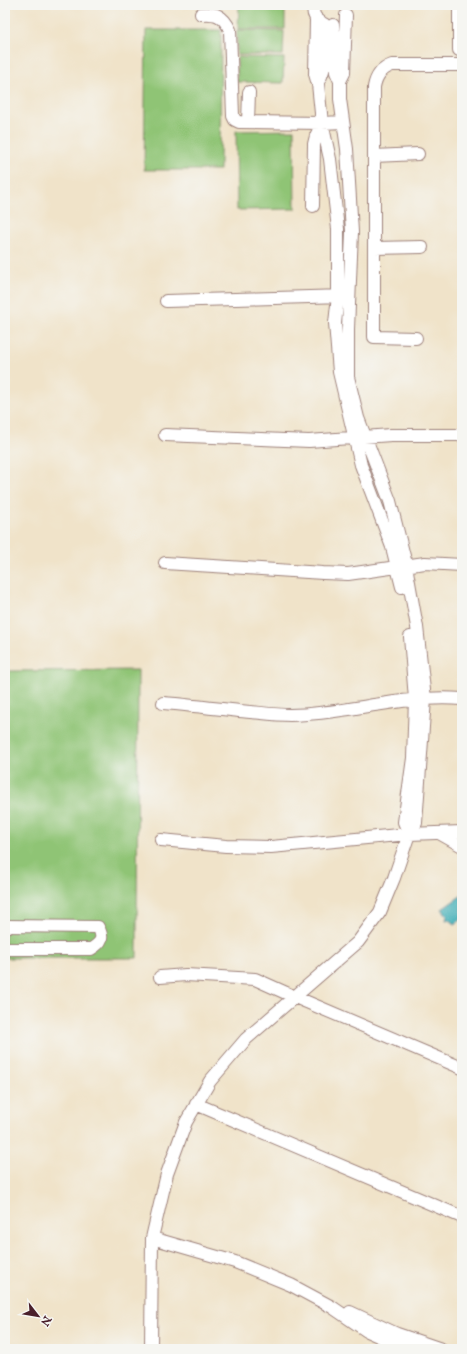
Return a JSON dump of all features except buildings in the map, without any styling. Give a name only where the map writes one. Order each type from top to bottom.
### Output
[{"type":"street","points":[[314,5],[314,15],[324,22],[340,22],[347,10]]},
{"type":"street","points":[[416,338],[374,337],[374,87],[380,72],[385,67],[392,65],[460,65],[456,58],[460,49],[459,5]]},
{"type":"street","points":[[340,83],[344,73],[347,10]]},
{"type":"street","points":[[201,14],[211,13],[217,15],[227,24],[230,35],[234,118],[239,122],[343,122]]},
{"type":"street","points":[[324,22],[340,83],[340,100],[347,149],[352,232],[343,296]]},
{"type":"street","points":[[151,1349],[152,1238],[167,1174],[186,1122],[210,1081],[246,1039],[358,942],[380,912],[394,878],[409,834],[416,823],[420,699],[417,627],[401,567],[390,501],[360,437],[358,418],[348,378],[338,229],[330,159],[322,123],[318,83],[315,74],[324,22]]},
{"type":"street","points":[[318,83],[340,83]]},
{"type":"street","points":[[248,122],[249,92]]},
{"type":"street","points":[[313,206],[314,144],[322,123]]},
{"type":"street","points":[[374,156],[418,154]]},
{"type":"street","points":[[374,248],[422,247]]},
{"type":"street","points":[[166,300],[343,296]]},
{"type":"street","points":[[165,435],[309,441],[392,435],[462,435]]},
{"type":"street","points":[[165,563],[348,574],[425,563],[462,565]]},
{"type":"street","points":[[163,703],[290,715],[420,699],[462,699]]},
{"type":"street","points":[[438,832],[462,846]]},
{"type":"street","points":[[161,840],[226,846],[271,847],[409,834],[462,832]]},
{"type":"street","points":[[5,926],[98,927],[102,934],[102,939],[99,944],[91,949],[5,948]]},
{"type":"street","points":[[160,977],[186,975],[254,979],[295,998],[462,1068]]},
{"type":"street","points":[[196,1104],[462,1218]]},
{"type":"street","points":[[152,1238],[227,1260],[291,1285],[332,1307],[368,1332],[408,1349]]},
{"type":"street","points":[[332,1307],[344,1309],[397,1334],[441,1349]]},
{"type":"green space","points":[[239,5],[285,5],[285,29],[238,29]]},
{"type":"green space","points":[[146,30],[221,30],[220,170],[144,170]]},
{"type":"green space","points":[[237,30],[284,31],[283,55],[237,55]]},
{"type":"green space","points":[[237,57],[284,58],[283,83],[237,82]]},
{"type":"green space","points":[[294,130],[295,209],[237,210],[236,131]]},
{"type":"green space","points":[[138,670],[137,958],[5,958],[5,671]]},
{"type":"water","points":[[462,895],[462,919],[455,924],[450,920],[446,920],[447,915],[442,909]]}]
